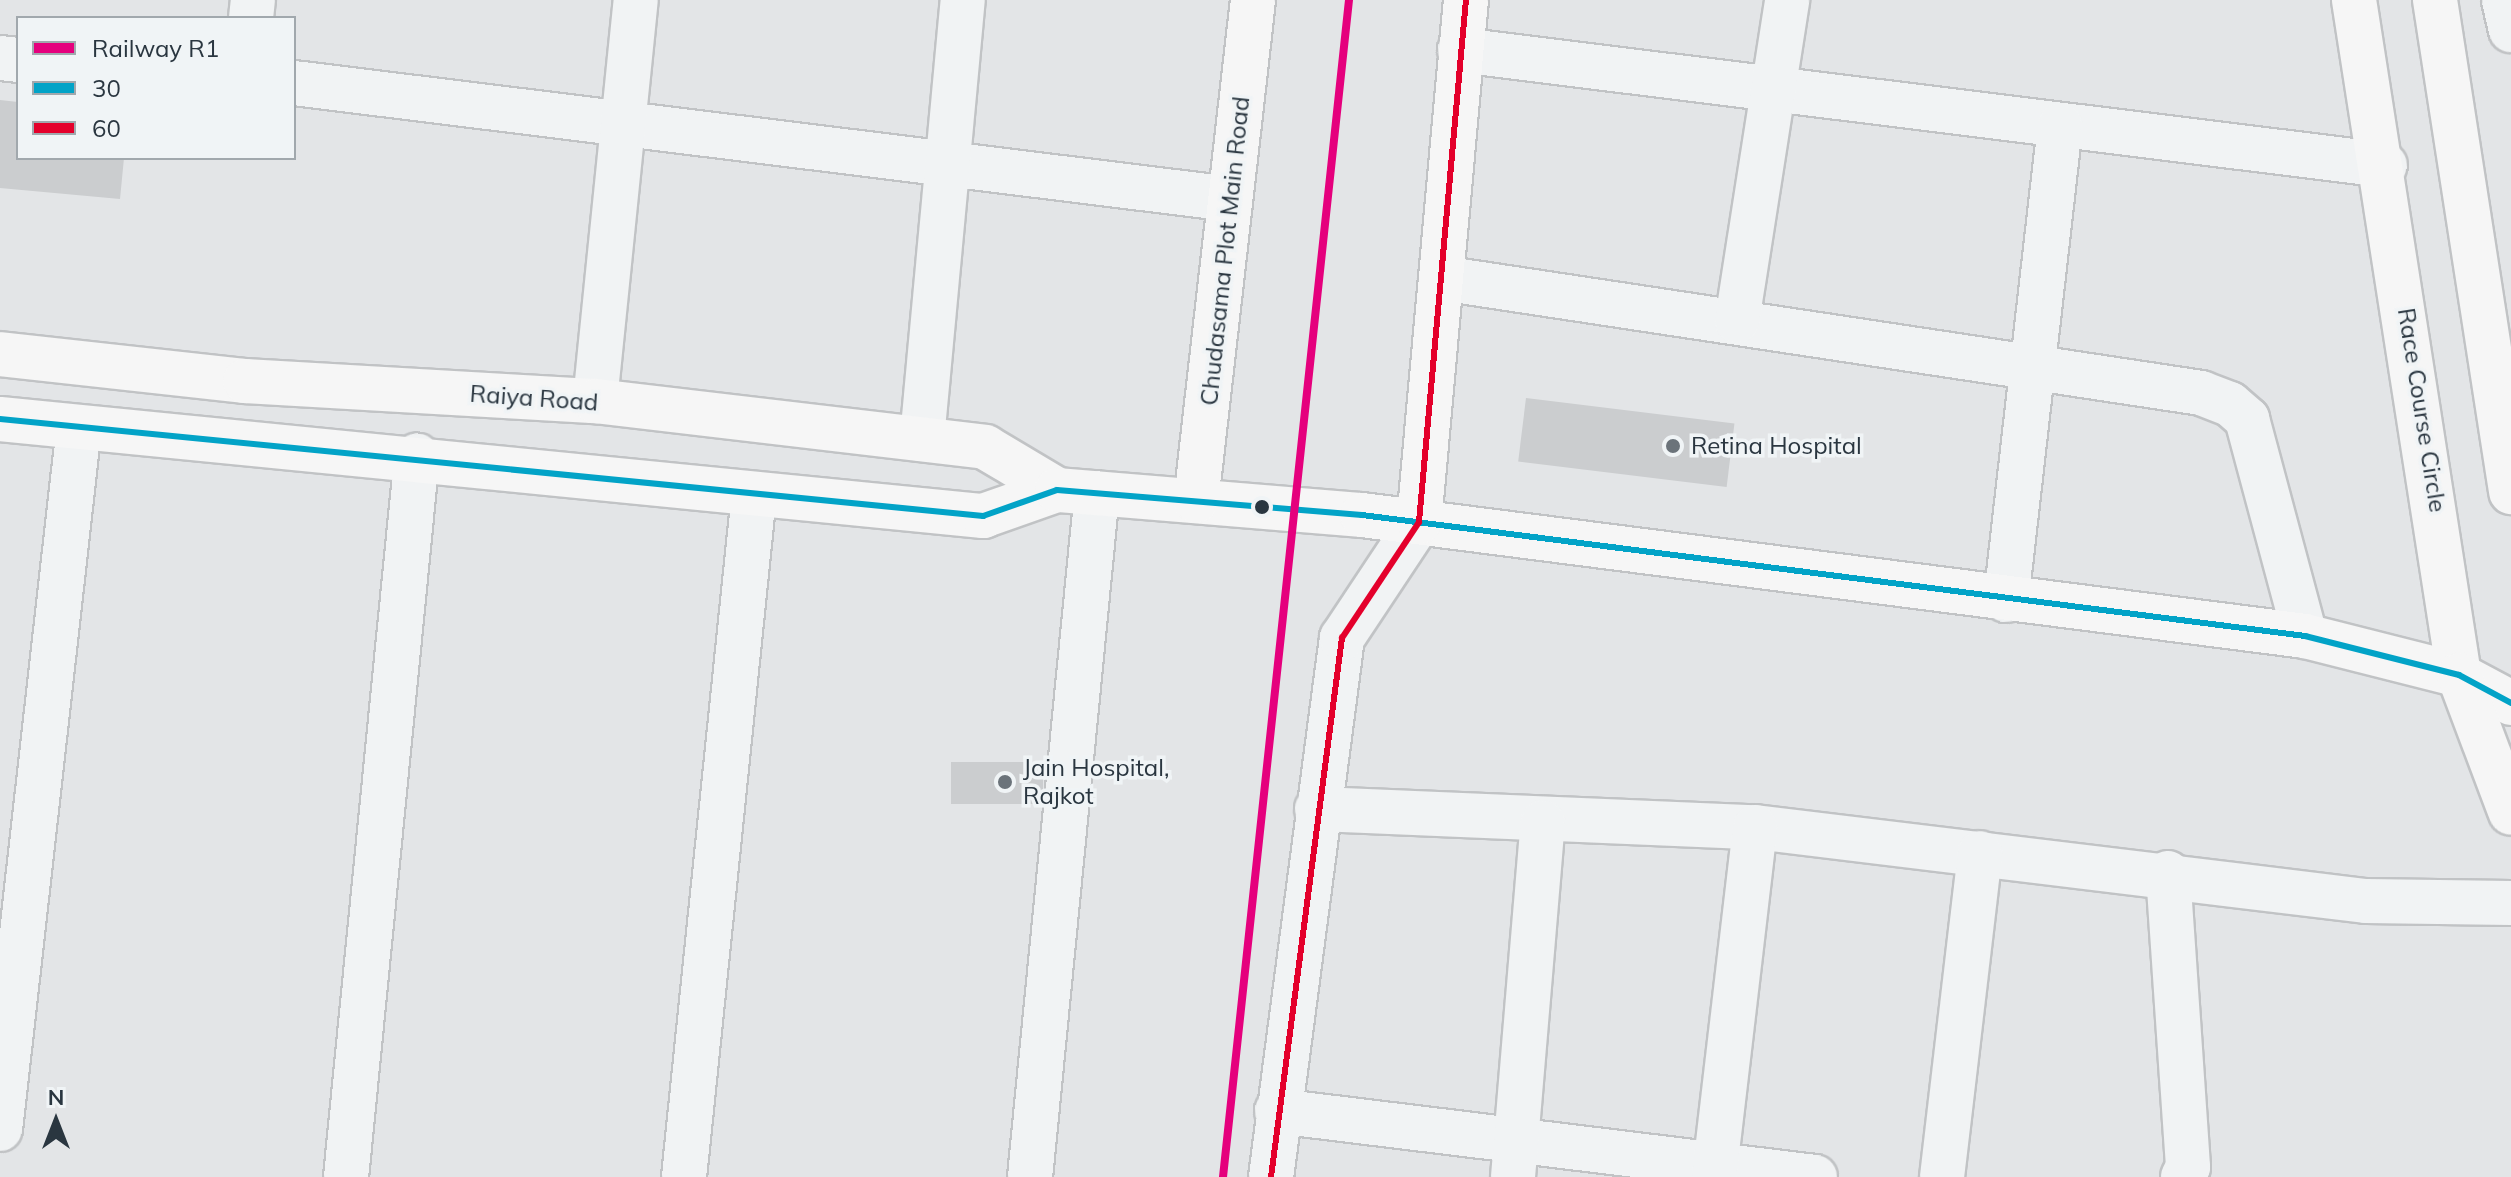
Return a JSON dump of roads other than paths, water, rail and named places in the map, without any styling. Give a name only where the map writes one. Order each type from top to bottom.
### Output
[{"type":"street","points":[[595,401],[636,0]]},
{"type":"street","points":[[922,439],[963,0]]},
{"type":"street","name":"Chudasama Plot Main Road","points":[[1196,501],[1253,0]]},
{"type":"street","points":[[1271,1177],[1277,1111],[1342,638],[1419,522],[1466,0]]},
{"type":"street","points":[[1737,321],[1769,89],[1787,0]]},
{"type":"street","name":"Race Course Circle","points":[[2354,0],[2385,165],[2459,675],[2511,813]]},
{"type":"street","points":[[2435,0],[2511,492]]},
{"type":"street","points":[[2504,0],[2511,30]]},
{"type":"street","points":[[1460,50],[2385,165]]},
{"type":"street","points":[[296,83],[624,119],[1230,199]]},
{"type":"street","points":[[2006,600],[2028,368],[2060,125]]},
{"type":"street","points":[[1441,278],[2201,393],[2247,419],[2305,636]]},
{"type":"street","name":"Raiya Road","points":[[0,354],[245,381],[595,401],[985,447],[1077,491]]},
{"type":"street","name":"Raiya Road","points":[[0,419],[417,455],[754,495],[983,516],[1077,491],[1419,522],[2006,600],[2305,636],[2459,675],[2511,703]]},
{"type":"street","points":[[0,1129],[79,427]]},
{"type":"street","points":[[346,1177],[417,455]]},
{"type":"street","points":[[1030,1177],[1077,491]]},
{"type":"street","points":[[684,1177],[754,495]]},
{"type":"street","points":[[1317,809],[1543,822],[1755,827],[2168,873],[2366,901],[2511,903]]},
{"type":"street","points":[[1514,1159],[1543,822]]},
{"type":"street","points":[[1714,1170],[1755,827]]},
{"type":"street","points":[[1942,1177],[1980,853]]},
{"type":"street","points":[[2168,873],[2183,1177]]},
{"type":"street","points":[[1277,1111],[1514,1159],[1815,1177]]},
{"type":"rail line","name":"R1","points":[[1223,1177],[1349,0]]},
{"type":"place","name":"Retina Hospital","points":[[1673,446]]},
{"type":"place","name":"Jain Hospital, Rajkot","points":[[1005,782]]}]
